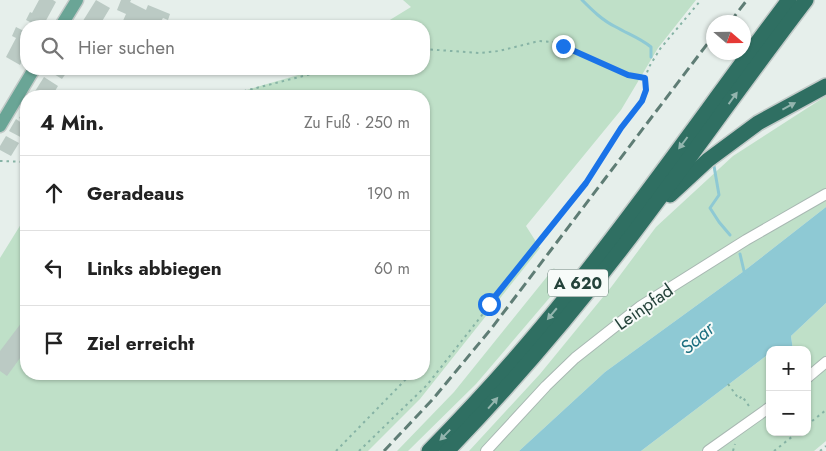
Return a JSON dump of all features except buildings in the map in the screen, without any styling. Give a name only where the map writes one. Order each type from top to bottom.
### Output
[{"type":"highway","name":"A 620","points":[[429,451],[480,398],[567,296],[626,220],[789,0]]},
{"type":"highway","name":"A 620","points":[[448,451],[534,357],[631,236],[806,0]]},
{"type":"highway","points":[[631,236],[676,189],[727,145],[770,116],[826,86]]},
{"type":"main road","points":[[64,20],[77,0]]},
{"type":"main road","points":[[21,90],[30,75]]},
{"type":"main road","points":[[0,126],[20,92]]},
{"type":"lane","name":"Leinpfad","points":[[486,451],[546,386],[575,358],[641,306],[746,240],[826,194]]},
{"type":"lane","points":[[811,375],[826,362]]},
{"type":"lane","points":[[708,451],[766,409]]},
{"type":"path","points":[[359,451],[427,385],[586,183],[621,128],[642,101],[646,90],[645,78],[649,67],[660,49],[702,0]]},
{"type":"path","points":[[430,49],[479,53],[500,51],[539,41],[553,42],[628,75],[645,78]]},
{"type":"path","points":[[248,90],[307,75]]},
{"type":"path","points":[[0,161],[20,162]]},
{"type":"path","points":[[336,451],[405,380]]},
{"type":"path","points":[[728,384],[739,398],[742,396],[756,416]]},
{"type":"path","points":[[811,422],[826,410]]},
{"type":"path","points":[[774,451],[793,436]]},
{"type":"path","points":[[820,451],[826,446]]},
{"type":"green space","points":[[403,0],[696,0],[658,48],[621,110],[526,226],[540,248],[420,399],[368,451],[0,451],[0,258],[20,226],[20,380],[430,380],[430,90],[247,90],[298,75],[430,75],[430,20],[390,20],[411,7]]},
{"type":"green space","points":[[826,96],[826,207],[744,271],[605,372],[519,451],[469,451],[540,374],[612,286],[656,227],[733,156]]},
{"type":"green space","points":[[554,268],[563,282],[476,384],[408,451],[397,451],[454,392]]},
{"type":"green space","points":[[826,303],[826,441],[814,451],[641,451],[766,356],[766,436],[811,436],[811,346],[792,346],[791,336]]},
{"type":"water","name":"Saar","points":[[826,207],[826,303],[791,336],[792,346],[766,346],[766,356],[641,451],[519,451],[605,372],[744,271]]},
{"type":"waterway","points":[[582,0],[607,22],[651,47],[651,57]]},
{"type":"waterway","points":[[714,166],[719,195],[710,208],[730,235]]},
{"type":"waterway","points":[[740,254],[744,271],[747,274]]},
{"type":"railway","points":[[735,15],[747,0]]},
{"type":"railway","points":[[384,451],[433,399],[491,329],[706,46]]},
{"type":"route","points":[[489,304],[586,183],[621,128],[642,101],[646,90],[645,78],[628,75],[606,67],[563,46]]}]
